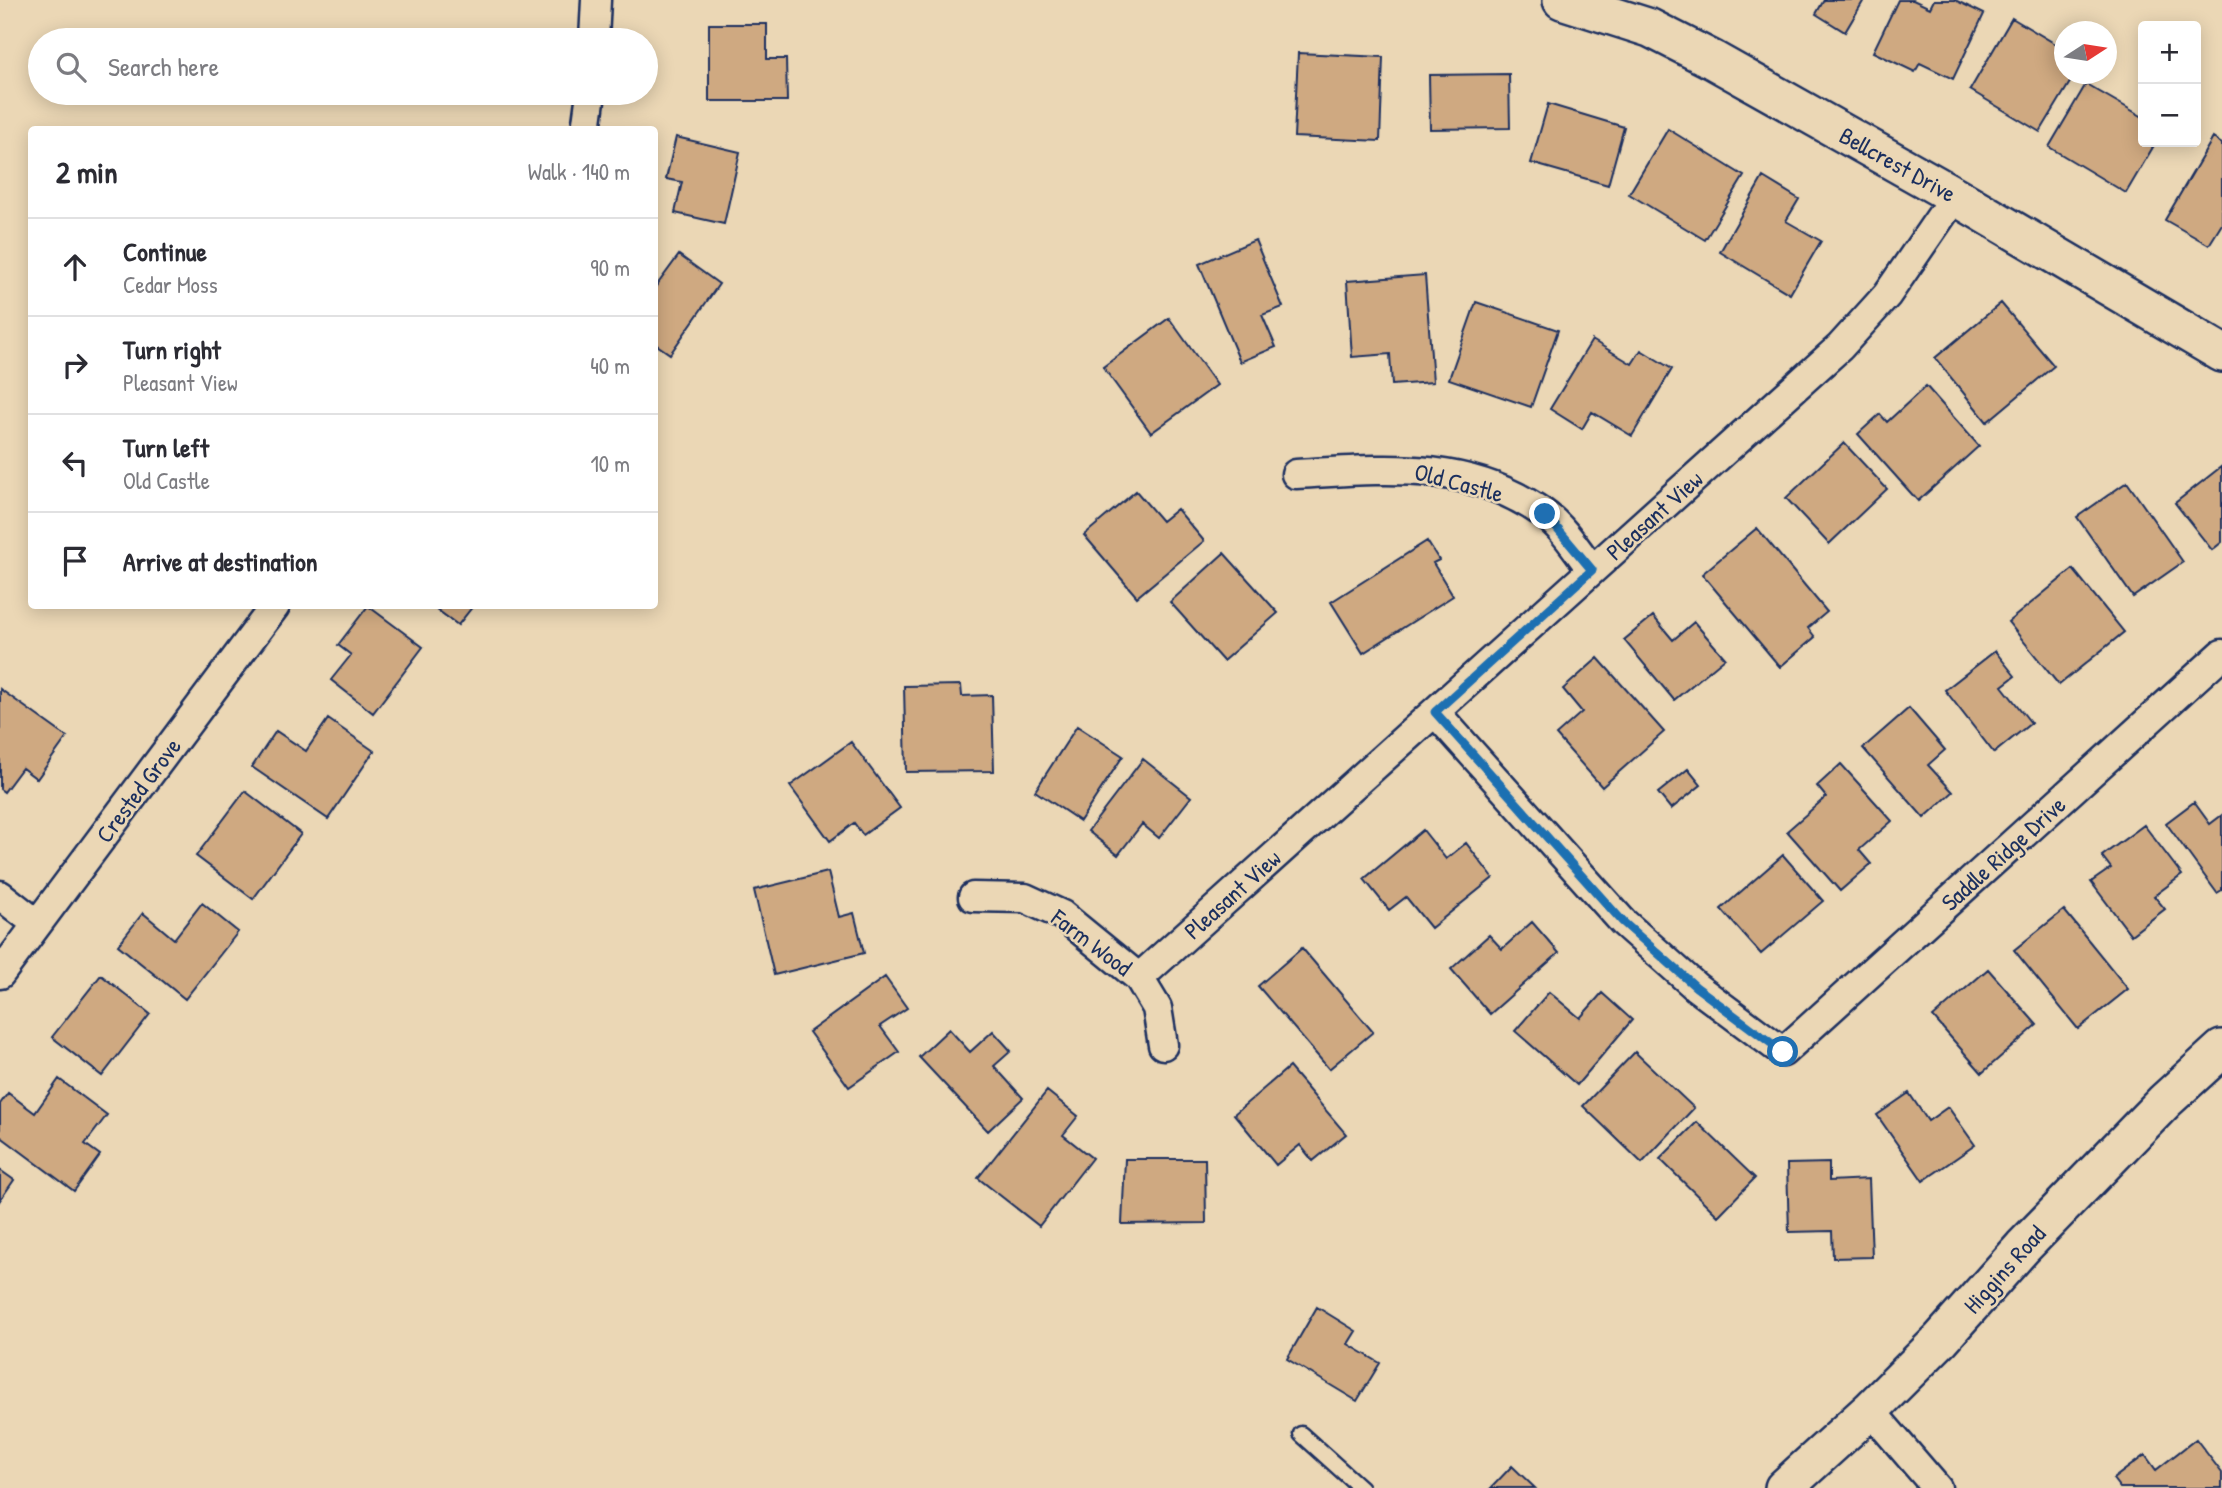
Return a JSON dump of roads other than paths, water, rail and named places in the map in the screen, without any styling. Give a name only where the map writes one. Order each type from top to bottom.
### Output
[{"type":"street","points":[[595,28],[596,0]]},
{"type":"street","name":"Bellcrest Drive","points":[[1562,0],[1650,28],[1955,196],[2222,354]]},
{"type":"street","points":[[586,126],[589,105]]},
{"type":"street","name":"Pleasant View","points":[[1139,978],[1840,347],[1887,296],[1955,196]]},
{"type":"street","name":"Old Castle","points":[[1296,474],[1405,467],[1445,474],[1499,489],[1545,514],[1592,570]]},
{"type":"street","name":"Crested Grove","points":[[0,974],[273,609]]},
{"type":"street","name":"Saddle Ridge Drive","points":[[1435,712],[1623,922],[1696,987],[1783,1052],[2222,654]]},
{"type":"street","points":[[0,895],[37,924]]},
{"type":"street","name":"Farm Wood","points":[[973,897],[1025,898],[1062,915],[1139,978],[1157,1008],[1163,1045]]},
{"type":"street","name":"Higgins Road","points":[[1784,1488],[1870,1410],[1941,1339],[2023,1247],[2137,1130],[2222,1049]]},
{"type":"street","points":[[1870,1410],[1937,1488]]},
{"type":"lane","points":[[1301,1434],[1361,1488]]}]
